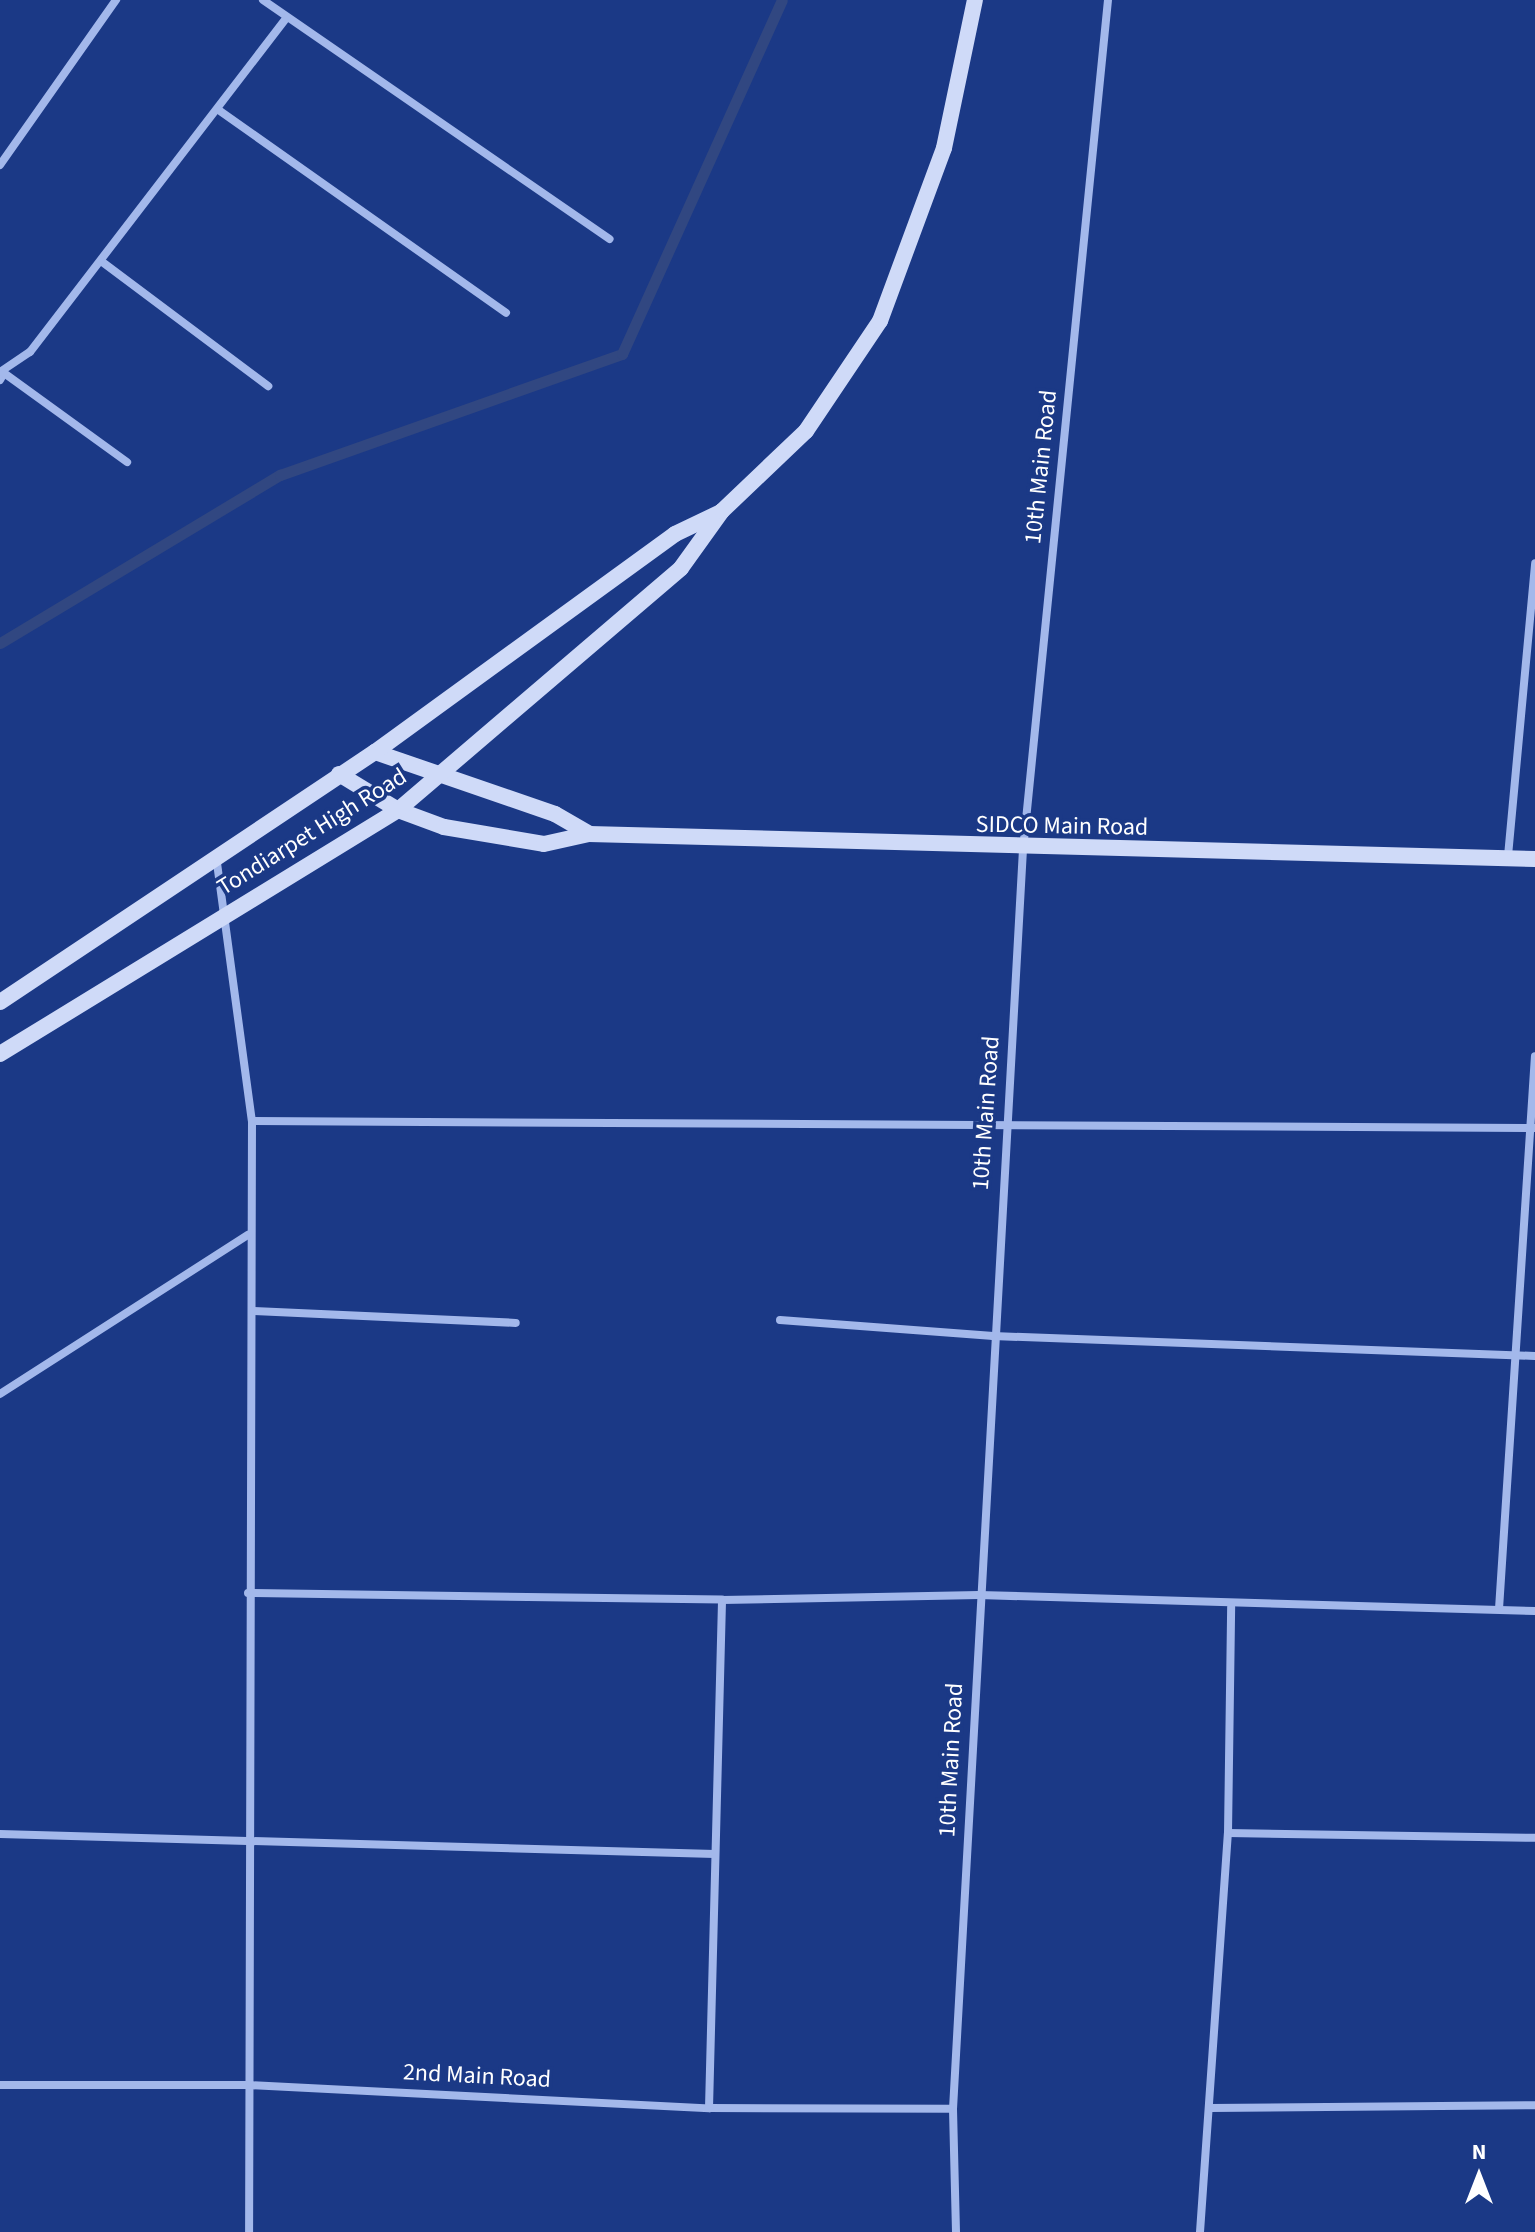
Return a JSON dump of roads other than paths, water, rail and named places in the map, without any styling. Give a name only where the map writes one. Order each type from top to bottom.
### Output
[{"type":"main road","name":"Tondiarpet High Road","points":[[0,1054],[398,810],[681,568],[722,511],[806,431],[880,321],[944,148],[975,0]]},
{"type":"main road","name":"Tondiarpet High Road","points":[[0,1002],[217,863],[339,774],[375,752],[631,563],[722,511]]},
{"type":"main road","name":"SIDCO Main Road","points":[[375,752],[555,814],[589,834]]},
{"type":"main road","name":"SIDCO Main Road","points":[[339,774],[398,810],[444,827],[544,844],[589,834],[1023,850],[1508,856],[1535,859]]},
{"type":"street","points":[[0,165],[116,0]]},
{"type":"street","points":[[263,0],[610,239]]},
{"type":"street","name":"10th Main Road","points":[[956,2232],[953,2109],[1004,1126],[1023,850],[1108,0]]},
{"type":"street","points":[[127,462],[1,375],[30,352],[220,111],[287,17]]},
{"type":"street","points":[[220,111],[506,313]]},
{"type":"street","points":[[101,261],[268,386]]},
{"type":"street","points":[[1508,856],[1535,563]]},
{"type":"street","points":[[217,863],[222,918],[252,1121],[248,1235],[254,1311],[248,1593],[249,2232]]},
{"type":"street","points":[[1499,1609],[1535,1056]]},
{"type":"street","points":[[252,1121],[1532,1128]]},
{"type":"street","points":[[0,1394],[248,1235]]},
{"type":"street","points":[[254,1311],[516,1323]]},
{"type":"street","points":[[780,1320],[993,1336],[1535,1356]]},
{"type":"street","points":[[248,1593],[722,1600],[979,1595],[1231,1607],[1535,1611]]},
{"type":"street","points":[[709,2108],[722,1600]]},
{"type":"street","points":[[1200,2232],[1228,1833],[1231,1607]]},
{"type":"street","points":[[1228,1833],[1535,1838]]},
{"type":"street","points":[[0,1834],[715,1854]]},
{"type":"street","name":"2nd Main Road","points":[[0,2085],[248,2085],[709,2108],[953,2109]]},
{"type":"street","points":[[1210,2108],[1535,2105]]},
{"type":"waterway","points":[[0,643],[280,475],[622,354],[782,0]]}]
